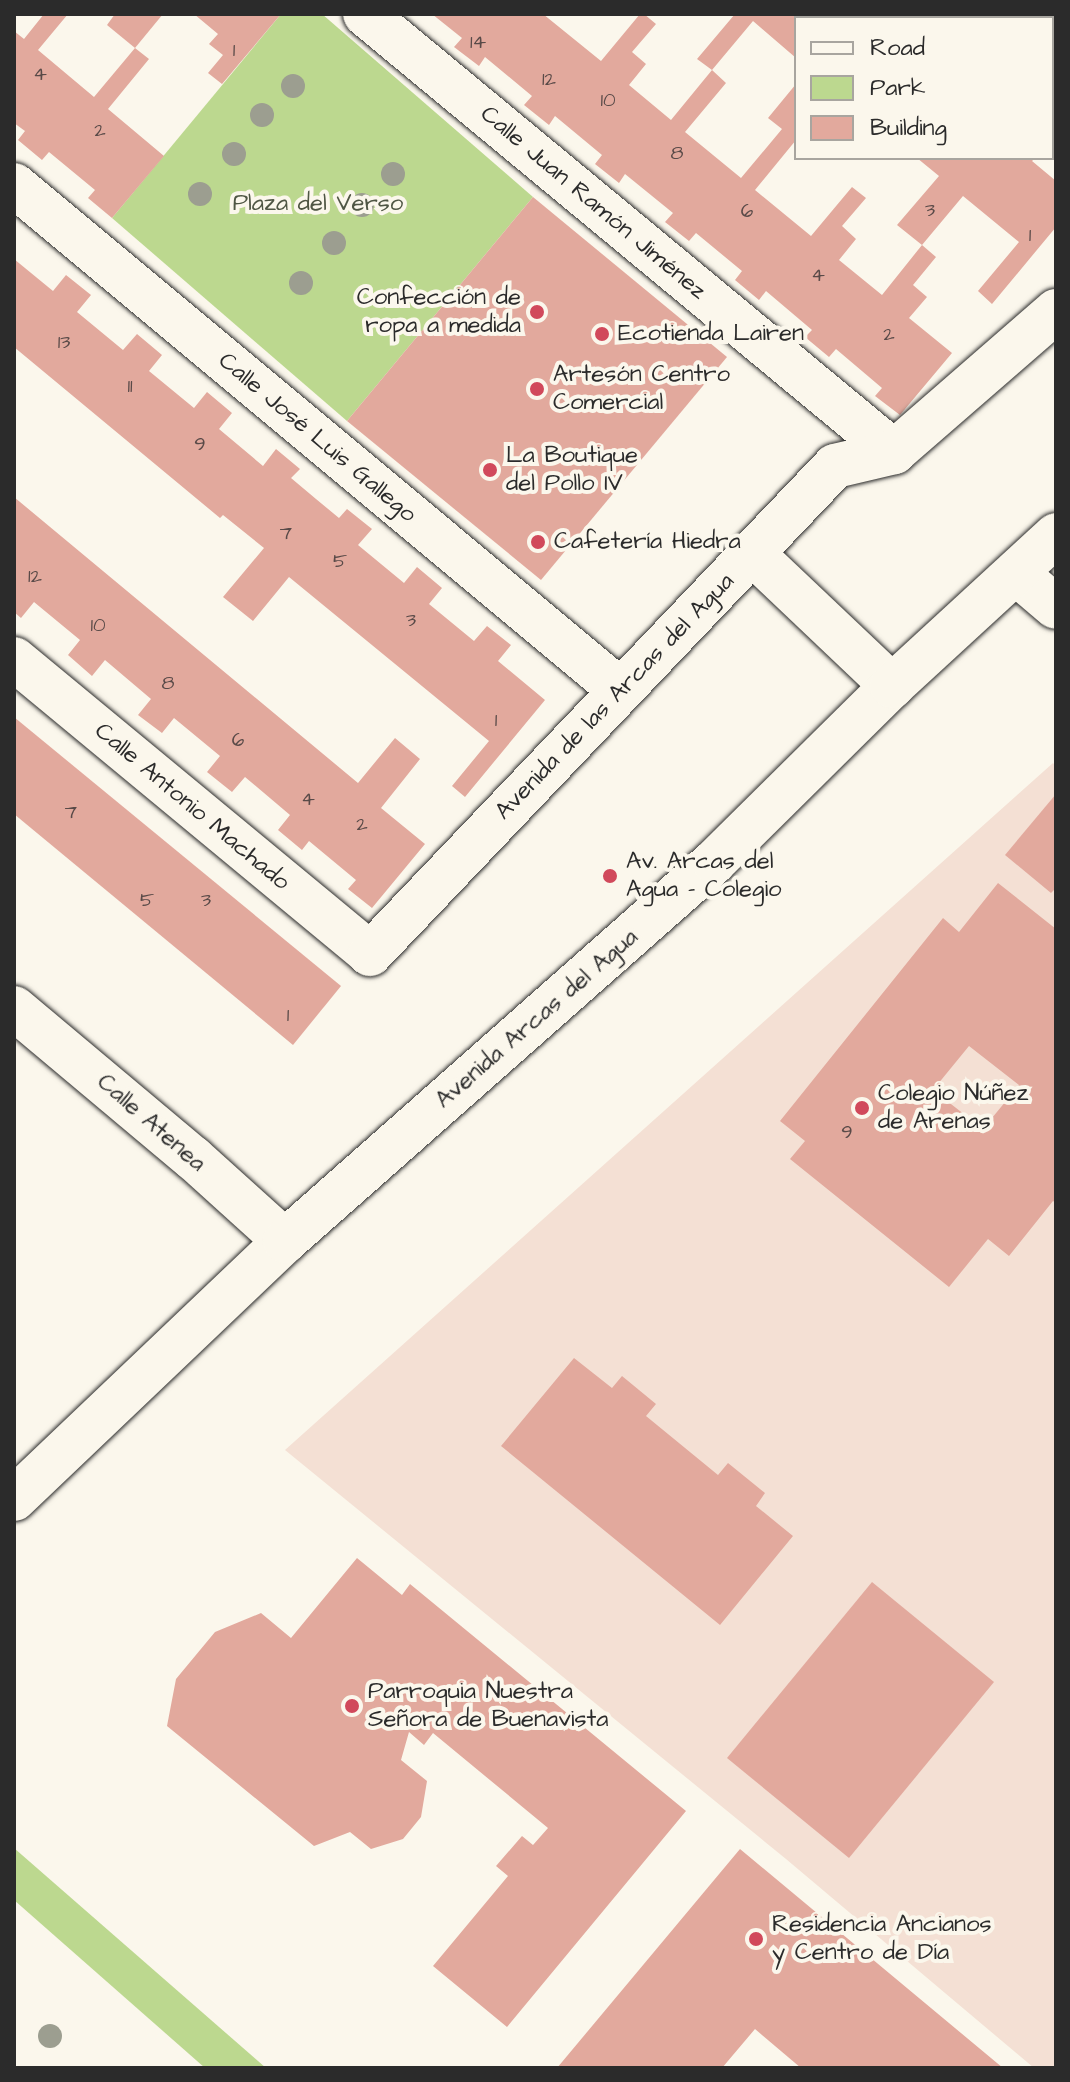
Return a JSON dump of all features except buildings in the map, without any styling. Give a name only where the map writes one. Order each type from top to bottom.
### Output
[{"type":"street","name":"Calle Juan Ramón Jiménez","points":[[365,14],[894,452]]},
{"type":"street","name":"Calle José Luis Gallego","points":[[14,185],[620,690]]},
{"type":"street","name":"Avenida de las Arcas del Agua","points":[[370,954],[835,466],[894,452],[1056,311]]},
{"type":"street","name":"Avenida Arcas del Agua","points":[[14,1499],[285,1241],[681,892],[892,686],[1056,535]]},
{"type":"street","points":[[753,554],[892,686]]},
{"type":"street","points":[[1016,573],[1056,607]]},
{"type":"street","name":"Calle Antonio Machado","points":[[14,659],[370,954]]},
{"type":"street","name":"Calle Atenea","points":[[14,1008],[193,1158],[285,1241]]},
{"type":"shaded area","name":"Colegio Núñez de Arenas","points":[[1053,763],[1056,766],[1056,2068],[1034,2068],[786,1859],[285,1450]]},
{"type":"green space","name":"Plaza del Verso","points":[[281,14],[322,14],[533,197],[347,421],[112,218]]},
{"type":"green space","points":[[14,1848],[266,2068],[205,2068],[14,1900]]},
{"type":"place","name":"Confección de ropa a medida","points":[[537,312]]},
{"type":"place","name":"Ecotienda Lairen","points":[[602,334]]},
{"type":"place","name":"Artesón Centro Comercial","points":[[537,389]]},
{"type":"place","name":"La Boutique del Pollo IV","points":[[490,470]]},
{"type":"place","name":"Cafetería Hiedra","points":[[538,542]]},
{"type":"place","name":"Av. Arcas del Agua - Colegio","points":[[610,876]]},
{"type":"place","name":"Colegio Núñez de Arenas","points":[[862,1108]]},
{"type":"place","name":"Parroquia Nuestra Señora de Buenavista","points":[[352,1706]]},
{"type":"place","name":"Residencia Ancianos y Centro de Día","points":[[756,1939]]}]
